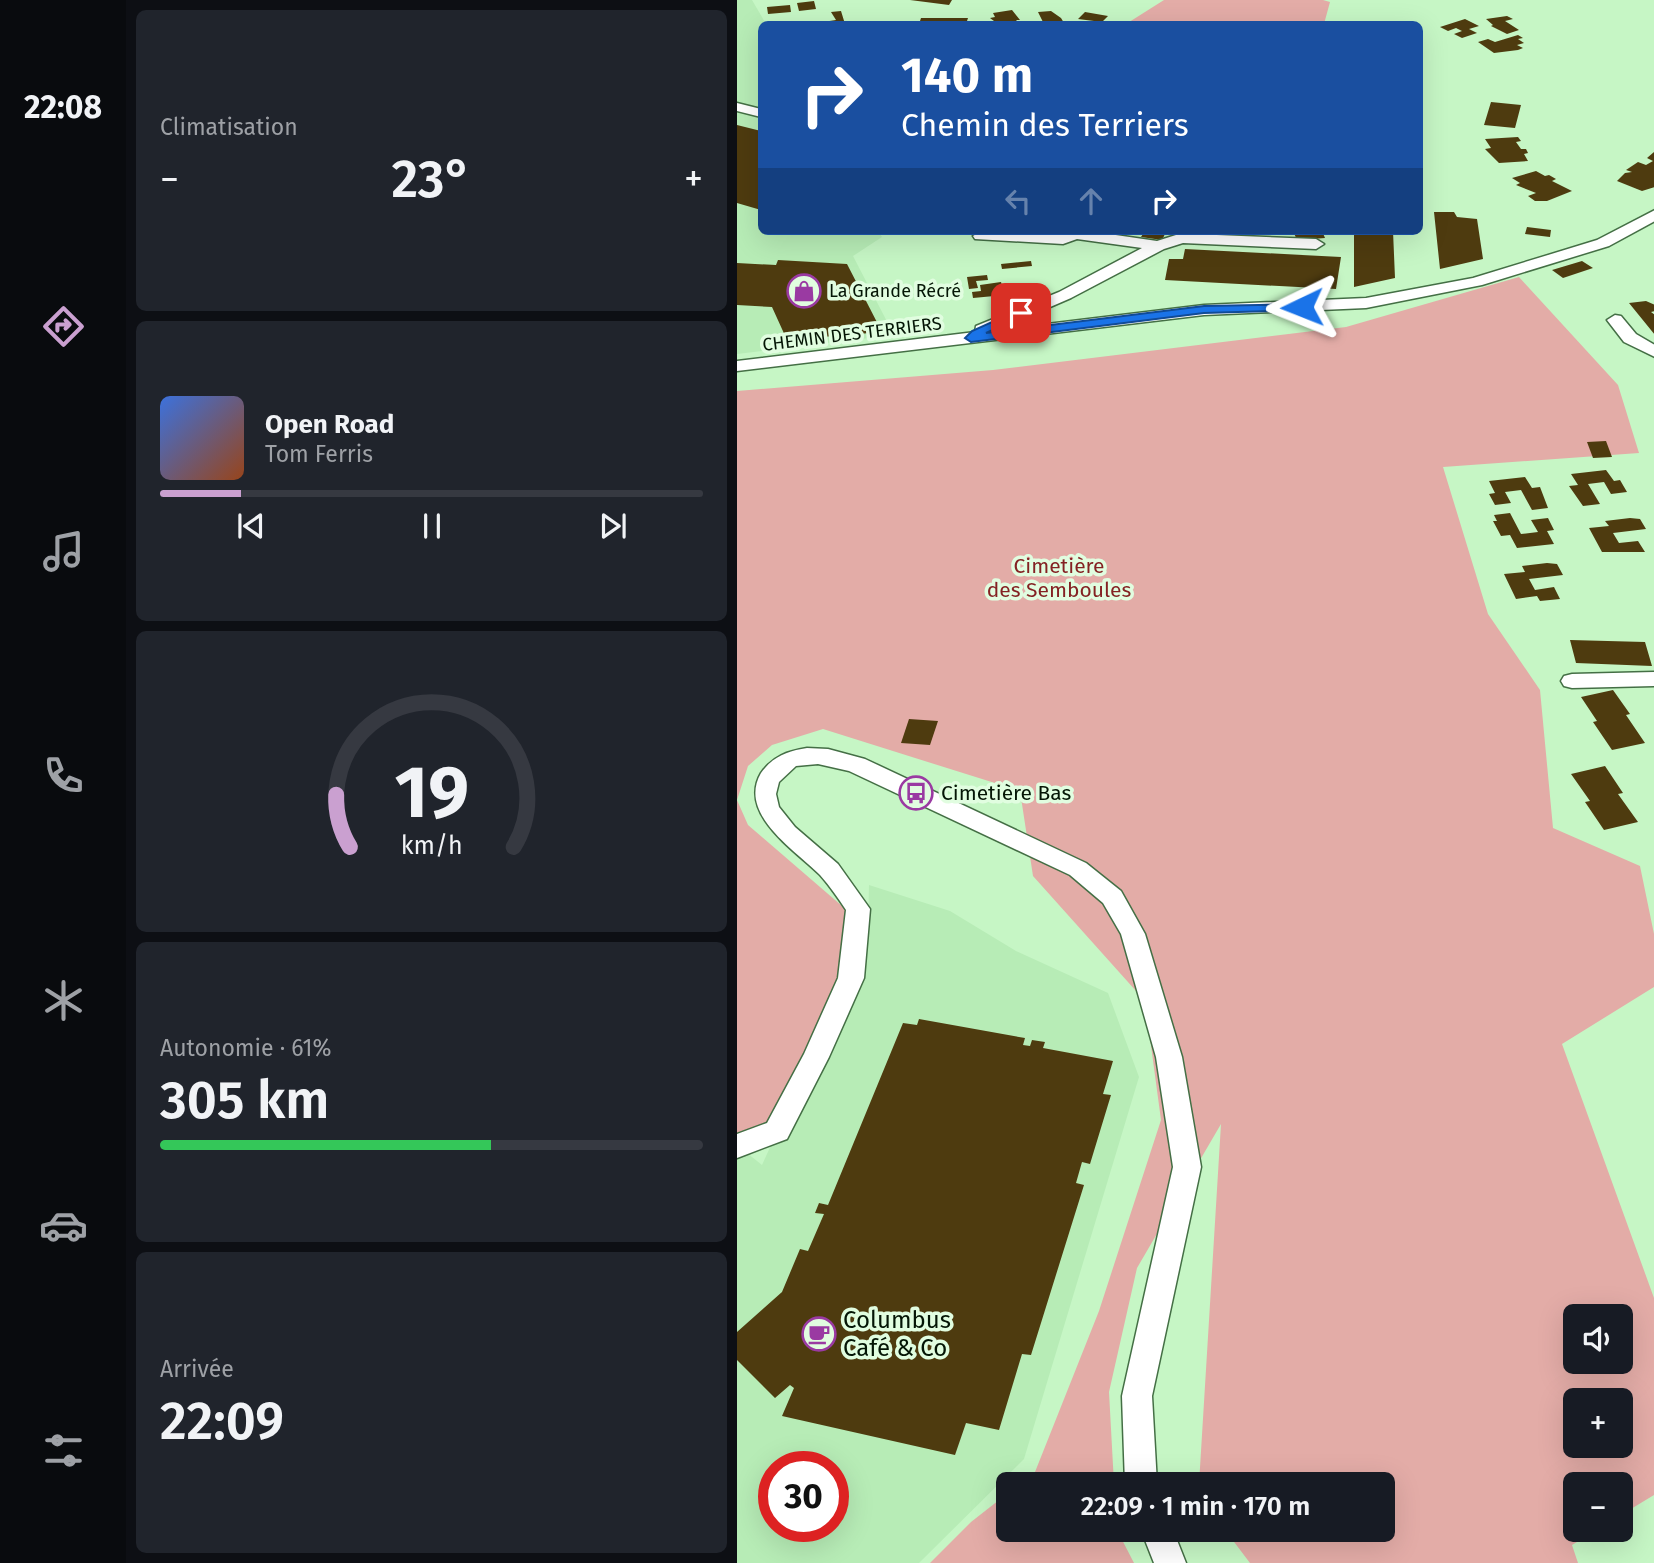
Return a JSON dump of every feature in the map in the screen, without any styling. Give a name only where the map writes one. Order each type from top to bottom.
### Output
[{"type":"street","points":[[737,107],[758,112]]},
{"type":"street","name":"CHEMIN DES TERRIERS","points":[[737,366],[1204,310],[1366,303],[1476,282],[1603,243],[1651,216]]},
{"type":"street","name":"CHEMIN DES TERRIERS","points":[[981,236],[1063,239],[1073,235]]},
{"type":"street","name":"CHEMIN DES TERRIERS","points":[[1083,235],[1158,246]]},
{"type":"street","name":"CHEMIN DES TERRIERS","points":[[971,338],[976,333],[1065,295],[1182,235]]},
{"type":"street","points":[[1197,235],[1316,244]]},
{"type":"street","points":[[1615,320],[1630,338],[1654,352]]},
{"type":"street","points":[[1572,681],[1654,679]]},
{"type":"street","points":[[737,1146],[777,1131],[816,1057],[851,978],[858,909],[828,868],[770,819],[759,797],[764,778],[785,761],[807,755],[832,757],[857,765],[1078,869],[1113,897],[1133,934],[1169,1057],[1187,1167],[1137,1395],[1140,1472]]},
{"type":"street","points":[[1161,1542],[1170,1563]]},
{"type":"shaded area","points":[[737,0],[752,0],[764,21],[758,21],[758,235],[881,235],[882,237],[853,256],[894,335],[737,354]]},
{"type":"shaded area","points":[[869,885],[950,911],[1016,951],[1108,993],[1139,1077],[1024,1459],[1011,1472],[996,1472],[996,1487],[919,1563],[737,1563],[737,1145],[762,1165],[868,932]]},
{"type":"green space","points":[[1164,0],[1330,2],[1325,21],[1131,21]]},
{"type":"green space","name":"Cimetière des Semboules","points":[[1519,277],[1618,385],[1639,453],[1443,467],[1488,614],[1540,690],[1553,828],[1640,866],[1654,934],[1654,987],[1562,1044],[1654,1298],[1654,1495],[1633,1508],[1633,1472],[1563,1472],[1563,1542],[1577,1542],[1572,1545],[1578,1563],[1250,1563],[1234,1542],[1395,1542],[1395,1472],[1200,1472],[1221,1124],[1137,1268],[1109,1392],[1113,1472],[1035,1472],[1099,1311],[1161,1120],[1145,1001],[1033,876],[1020,791],[823,729],[772,745],[748,766],[737,800],[737,391],[993,370],[1346,327]]},
{"type":"green space","points":[[737,800],[748,825],[849,912],[840,981],[769,1127],[737,1137]]},
{"type":"green space","points":[[996,1502],[996,1542],[1123,1542],[1134,1563],[930,1563],[971,1522]]},
{"type":"building","points":[[910,0],[952,0],[949,5]]},
{"type":"building","points":[[814,1],[816,9],[799,11],[797,3]]},
{"type":"building","points":[[790,5],[791,12],[768,14],[767,7]]},
{"type":"building","points":[[1012,10],[1020,20],[994,21],[990,18],[995,17],[993,13]]},
{"type":"building","points":[[841,11],[844,21],[830,21],[836,20],[831,12]]},
{"type":"building","points":[[1051,11],[1063,21],[1042,21],[1038,12]]},
{"type":"building","points":[[1085,12],[1108,16],[1103,21],[1078,19]]},
{"type":"building","points":[[1507,16],[1513,19],[1505,21],[1519,30],[1507,34],[1491,26],[1493,25],[1486,19]]},
{"type":"building","points":[[921,18],[968,18],[967,21],[920,21]]},
{"type":"building","points":[[1465,19],[1479,26],[1469,29],[1477,33],[1462,38],[1454,34],[1462,31],[1456,28],[1448,31],[1440,27]]},
{"type":"building","points":[[1518,35],[1523,38],[1518,39],[1524,43],[1517,45],[1523,48],[1518,50],[1494,53],[1478,42],[1488,39],[1495,42]]},
{"type":"building","points":[[1491,102],[1521,105],[1515,128],[1484,125]]},
{"type":"building","points":[[737,125],[758,130],[758,209],[737,203]]},
{"type":"building","points":[[1518,137],[1521,141],[1516,142],[1521,149],[1526,149],[1528,153],[1524,154],[1528,161],[1499,163],[1485,149],[1491,148],[1485,139]]},
{"type":"building","points":[[1655,151],[1655,187],[1642,191],[1617,181],[1625,173],[1632,172],[1626,170],[1638,162],[1646,165],[1653,161],[1647,158]]},
{"type":"building","points":[[1536,171],[1545,176],[1549,175],[1556,179],[1552,181],[1572,191],[1547,201],[1535,201],[1528,196],[1536,193],[1516,185],[1520,183],[1512,178]]},
{"type":"building","points":[[1434,212],[1454,212],[1457,217],[1477,219],[1483,259],[1440,269]]},
{"type":"building","points":[[1527,227],[1551,230],[1550,237],[1525,234]]},
{"type":"building","points":[[1142,235],[1164,235],[1162,240],[1141,237]]},
{"type":"building","points":[[1295,235],[1324,235],[1325,238],[1297,240]]},
{"type":"building","points":[[1354,235],[1393,235],[1395,278],[1354,287]]},
{"type":"building","points":[[1185,249],[1341,257],[1336,289],[1165,280],[1169,259],[1183,259]]},
{"type":"building","points":[[778,260],[847,264],[882,332],[787,340],[772,307],[737,305],[737,263],[776,265]]},
{"type":"building","points":[[1031,261],[1032,266],[1002,269],[1001,264]]},
{"type":"building","points":[[1582,261],[1593,268],[1563,278],[1552,270]]},
{"type":"building","points":[[987,275],[988,280],[976,281],[978,288],[969,289],[967,277]]},
{"type":"building","points":[[1001,282],[1005,295],[973,298],[972,292],[981,291],[980,285]]},
{"type":"building","points":[[1646,301],[1655,305],[1655,311],[1651,312],[1655,315],[1655,335],[1629,303]]},
{"type":"building","points":[[1606,441],[1612,457],[1593,458],[1587,442]]},
{"type":"building","points":[[1606,470],[1614,481],[1620,480],[1627,492],[1611,494],[1604,482],[1588,484],[1600,504],[1583,506],[1569,486],[1578,485],[1571,474]]},
{"type":"building","points":[[1525,477],[1532,488],[1540,487],[1548,508],[1532,510],[1521,490],[1505,492],[1511,503],[1495,505],[1489,494],[1495,493],[1489,481]]},
{"type":"building","points":[[1510,513],[1521,534],[1538,532],[1531,520],[1548,518],[1554,530],[1547,531],[1554,544],[1517,548],[1510,535],[1501,536],[1493,521],[1497,521],[1494,515]]},
{"type":"building","points":[[1640,519],[1646,529],[1613,533],[1619,543],[1638,541],[1645,552],[1602,552],[1589,528],[1609,526],[1605,521]]},
{"type":"building","points":[[1557,564],[1563,575],[1529,579],[1535,590],[1554,587],[1560,599],[1540,601],[1537,596],[1516,599],[1504,574],[1525,572],[1522,566]]},
{"type":"building","points":[[1570,640],[1645,642],[1652,666],[1576,663]]},
{"type":"building","points":[[1613,690],[1630,714],[1626,715],[1645,743],[1612,750],[1593,722],[1597,721],[1581,697]]},
{"type":"building","points":[[909,719],[938,721],[930,745],[901,743]]},
{"type":"building","points":[[1605,766],[1623,793],[1618,794],[1638,822],[1604,830],[1585,802],[1590,801],[1571,774]]},
{"type":"building","points":[[919,1019],[1025,1038],[1023,1045],[1030,1046],[1032,1040],[1045,1042],[1043,1048],[1113,1061],[1103,1094],[1111,1095],[1090,1164],[1082,1162],[1076,1183],[1084,1185],[1031,1355],[1022,1354],[999,1430],[966,1423],[955,1455],[782,1416],[794,1388],[790,1385],[775,1398],[737,1360],[737,1332],[782,1292],[800,1249],[808,1251],[824,1214],[815,1213],[819,1203],[828,1205],[903,1023],[917,1025]]},
{"type":"place","name":"La Grande Récré","points":[[804,291]]},
{"type":"place","name":"Cimetière Bas","points":[[916,793]]},
{"type":"place","name":"Columbus Café & Co","points":[[819,1334]]},
{"type":"route","points":[[1021,313],[976,333],[971,338],[1204,310],[1302,307]]}]
